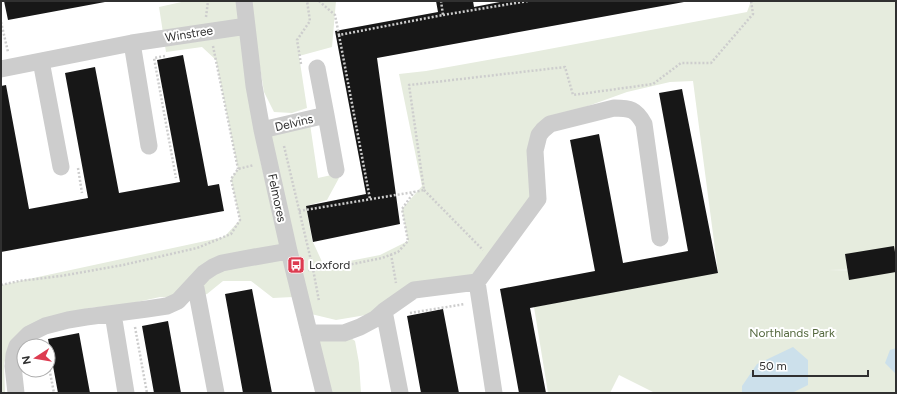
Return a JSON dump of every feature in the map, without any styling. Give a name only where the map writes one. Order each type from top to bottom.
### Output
[{"type":"street","name":"Felmores","points":[[244,1],[254,86],[262,130],[294,272],[324,393]]},
{"type":"street","name":"Winstree","points":[[5,62],[41,61],[132,43],[247,26]]},
{"type":"street","points":[[132,43],[149,146]]},
{"type":"street","points":[[41,61],[69,165]]},
{"type":"street","name":"Delvins","points":[[309,70],[326,115],[336,170]]},
{"type":"street","points":[[494,393],[477,282],[538,199],[535,151],[539,135],[543,130],[550,124],[614,108],[631,110],[639,116],[644,124],[660,238]]},
{"type":"street","name":"Delvins","points":[[262,130],[326,115]]},
{"type":"street","points":[[16,393],[13,366],[14,355],[17,346],[29,334],[45,326],[68,320],[167,306],[178,301],[204,273],[213,267],[222,263],[289,250]]},
{"type":"street","points":[[309,333],[344,333],[360,327],[375,319],[384,311],[401,307],[414,290],[477,282]]},
{"type":"street","points":[[195,283],[216,393]]},
{"type":"street","points":[[384,311],[400,393]]},
{"type":"street","points":[[113,314],[126,393]]},
{"type":"path","points":[[307,1],[310,21],[297,40],[309,70]]},
{"type":"path","points":[[320,1],[335,15],[370,199]]},
{"type":"path","points":[[441,1],[443,15]]},
{"type":"path","points":[[340,35],[443,15],[528,1]]},
{"type":"path","points":[[493,260],[424,190],[409,85],[565,67],[574,96],[653,84],[681,63],[711,63],[753,14],[751,1]]},
{"type":"path","points":[[1,22],[5,62]]},
{"type":"path","points":[[206,48],[214,46],[238,169]]},
{"type":"path","points":[[169,55],[154,58],[176,178]]},
{"type":"path","points":[[282,140],[320,304]]},
{"type":"path","points":[[69,165],[82,193]]},
{"type":"path","points":[[1,285],[123,265],[197,248],[231,234],[240,220],[231,179],[238,169],[255,165]]},
{"type":"path","points":[[299,212],[424,190]]},
{"type":"path","points":[[294,272],[333,268],[382,258],[398,252],[408,241],[402,209],[414,192]]},
{"type":"path","points":[[391,254],[401,307],[480,301]]},
{"type":"path","points":[[134,325],[147,393]]},
{"type":"path","points":[[51,378],[54,393]]},
{"type":"green space","points":[[186,1],[237,1],[253,122],[261,163],[293,297],[273,298],[251,281],[223,281],[207,294],[187,299],[160,297],[128,304],[89,308],[29,329],[10,343],[4,364],[5,393],[1,393],[1,285],[224,237],[240,220],[231,179],[238,169],[216,60],[202,47],[166,52],[159,7]]},
{"type":"green space","points":[[249,1],[336,1],[332,47],[299,56],[307,108],[292,113],[274,112],[264,92]]},
{"type":"green space","name":"Northlands Park","points":[[751,1],[896,1],[896,269],[827,270],[896,271],[896,393],[655,393],[619,375],[610,393],[548,393],[534,307],[718,272],[693,81],[670,82],[627,92],[538,124],[538,199],[477,282],[410,290],[378,313],[336,320],[307,313],[266,133],[310,124],[318,178],[336,174],[339,178],[327,200],[306,206],[312,240],[324,266],[380,255],[408,241],[402,209],[422,186],[399,74],[426,71],[533,52],[747,12]]},
{"type":"green space","points":[[344,333],[355,341],[359,363],[361,393],[327,393],[319,338]]},
{"type":"water","points":[[793,347],[808,360],[808,385],[792,393],[742,393],[742,386],[757,364]]},
{"type":"water","points":[[896,348],[896,374],[885,363],[890,350]]},
{"type":"building","points":[[4,1],[105,1],[105,2],[8,20]]},
{"type":"building","points":[[436,1],[473,1],[474,7],[505,1],[684,2],[377,58],[400,224],[313,242],[306,206],[366,194],[335,31],[438,12]]},
{"type":"building","points":[[183,55],[208,186],[219,184],[224,211],[1,252],[1,86],[6,85],[29,209],[88,198],[65,73],[95,67],[119,193],[180,182],[157,60]]},
{"type":"building","points":[[682,89],[718,273],[530,308],[546,393],[519,393],[500,289],[595,271],[570,140],[599,134],[623,263],[688,251],[659,93]]},
{"type":"building","points":[[894,246],[896,272],[849,280],[845,254]]},
{"type":"building","points":[[252,289],[272,393],[243,393],[225,294]]},
{"type":"building","points":[[443,309],[459,393],[421,393],[407,316]]},
{"type":"building","points":[[168,321],[181,393],[154,393],[142,326]]},
{"type":"building","points":[[79,333],[90,393],[58,393],[55,378],[56,338],[53,338]]},
{"type":"place","name":"Loxford","points":[[296,265]]}]
